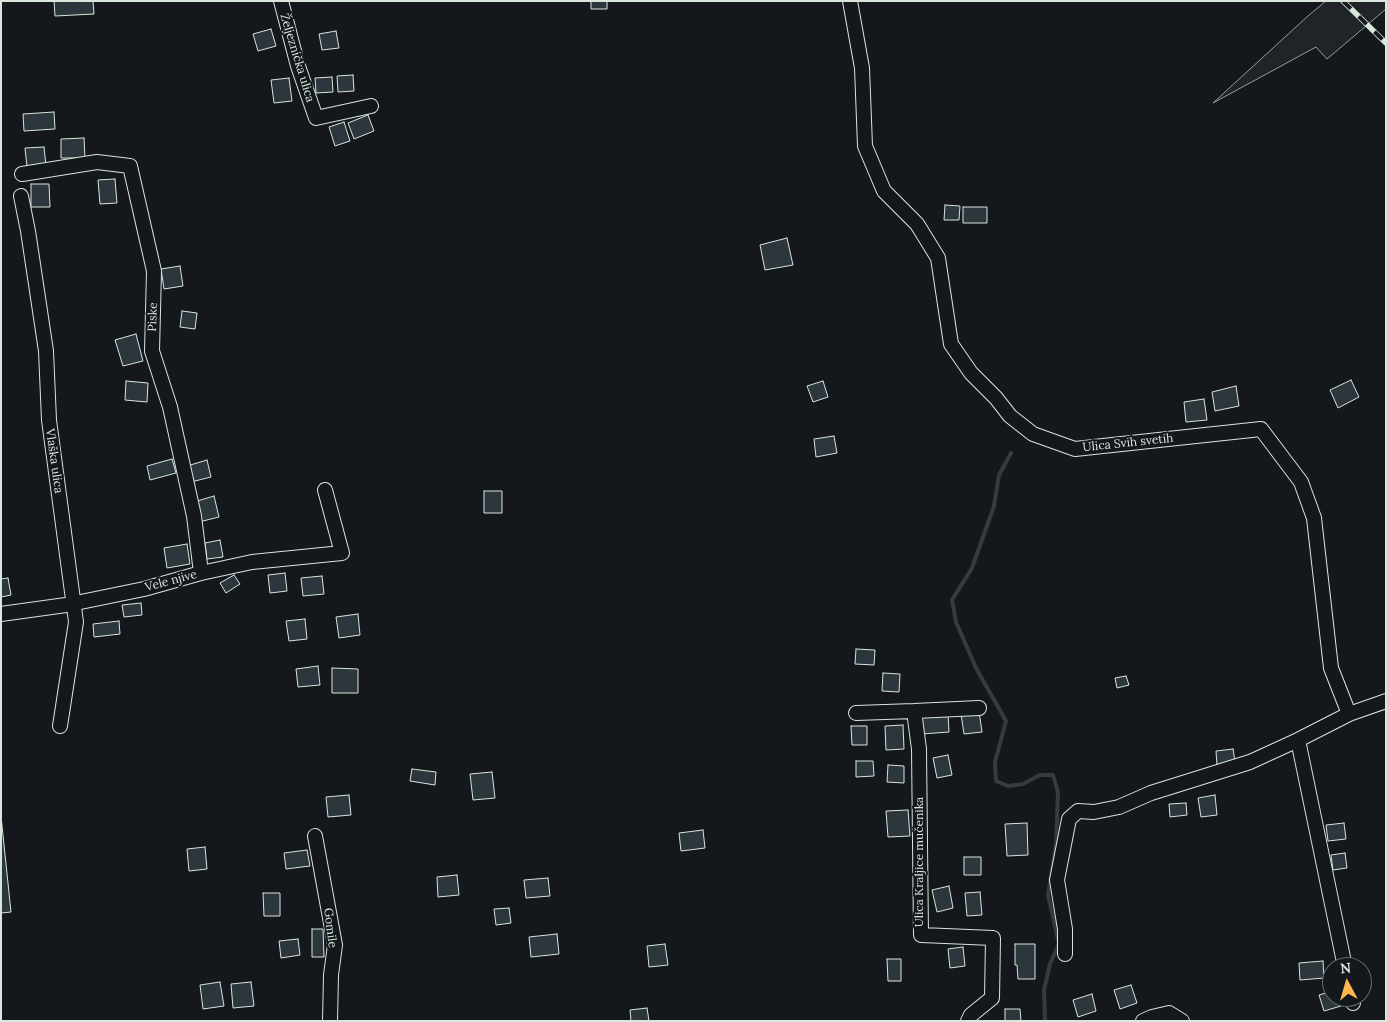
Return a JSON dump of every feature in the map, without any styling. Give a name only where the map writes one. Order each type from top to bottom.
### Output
[{"type":"street","name":"Željeznička ulica","points":[[281,1],[298,66],[316,118],[371,106]]},
{"type":"street","name":"Ulica Svih svetih","points":[[850,1],[862,68],[865,146],[884,191],[916,224],[938,258],[951,344],[971,373],[996,398],[1010,416],[1033,434],[1075,449],[1261,429],[1301,482],[1314,518],[1331,668],[1349,714]]},
{"type":"street","name":"Piske","points":[[22,174],[96,162],[130,166],[154,271],[152,351],[170,407],[192,507],[201,573]]},
{"type":"street","name":"Vlaška ulica","points":[[21,196],[46,351],[48,420],[76,622],[60,726]]},
{"type":"street","name":"Vele njive","points":[[1,614],[73,604],[144,589],[201,573],[252,562],[342,553],[325,490]]},
{"type":"street","points":[[1065,954],[1065,929],[1056,880],[1069,818],[1078,811],[1094,812],[1119,806],[1151,793],[1250,762],[1349,714],[1386,700]]},
{"type":"street","points":[[856,713],[979,708]]},
{"type":"street","name":"Ulica Kraljice mučenika","points":[[914,711],[920,749],[921,935],[993,938],[992,998],[971,1015],[968,1021]]},
{"type":"street","points":[[1298,740],[1343,957]]},
{"type":"street","name":"Gomile","points":[[316,836],[335,945],[331,975],[330,1021]]},
{"type":"street","points":[[1143,1021],[1169,1013],[1182,1019],[1182,1021]]},
{"type":"shaded area","points":[[1326,1],[1386,1],[1386,9],[1327,59],[1316,47],[1213,103],[1309,15]]},
{"type":"building","points":[[54,1],[93,1],[94,14],[55,16]]},
{"type":"building","points":[[591,1],[607,1],[607,9],[591,9]]},
{"type":"building","points":[[271,29],[276,46],[258,51],[253,34]]},
{"type":"building","points":[[336,31],[339,48],[322,50],[319,34]]},
{"type":"building","points":[[353,75],[354,91],[338,92],[337,76]]},
{"type":"building","points":[[332,77],[333,92],[316,93],[315,78]]},
{"type":"building","points":[[289,78],[292,101],[274,103],[271,80]]},
{"type":"building","points":[[54,112],[55,129],[24,131],[23,114]]},
{"type":"building","points":[[368,115],[374,131],[354,139],[348,123]]},
{"type":"building","points":[[344,122],[350,141],[335,146],[329,127]]},
{"type":"building","points":[[84,138],[85,158],[61,158],[61,139]]},
{"type":"building","points":[[44,147],[46,166],[27,167],[25,148]]},
{"type":"building","points":[[115,179],[117,203],[100,204],[98,180]]},
{"type":"building","points":[[31,184],[49,184],[50,207],[31,207]]},
{"type":"building","points":[[945,205],[960,206],[959,220],[944,220]]},
{"type":"building","points":[[963,207],[987,207],[987,223],[963,223]]},
{"type":"building","points":[[787,238],[793,265],[765,270],[760,245]]},
{"type":"building","points":[[180,266],[183,286],[164,289],[161,269]]},
{"type":"building","points":[[182,311],[197,313],[195,329],[180,327]]},
{"type":"building","points":[[136,334],[143,361],[123,366],[115,340]]},
{"type":"building","points":[[1351,380],[1359,397],[1338,408],[1330,390]]},
{"type":"building","points":[[126,381],[148,383],[147,402],[125,400]]},
{"type":"building","points":[[823,381],[828,397],[813,402],[807,386]]},
{"type":"building","points":[[1236,386],[1239,406],[1215,411],[1212,392]]},
{"type":"building","points":[[1204,399],[1207,420],[1186,422],[1184,402]]},
{"type":"building","points":[[834,436],[837,453],[816,457],[814,439]]},
{"type":"building","points":[[172,459],[176,473],[150,480],[147,466]]},
{"type":"building","points":[[207,460],[211,477],[191,482],[187,466]]},
{"type":"building","points":[[484,491],[502,491],[502,513],[484,513]]},
{"type":"building","points":[[214,496],[219,517],[199,522],[194,502]]},
{"type":"building","points":[[220,540],[223,557],[207,559],[205,543]]},
{"type":"building","points":[[187,544],[190,564],[167,568],[164,548]]},
{"type":"building","points":[[285,573],[287,591],[270,593],[268,575]]},
{"type":"building","points":[[234,575],[240,584],[226,593],[220,583]]},
{"type":"building","points":[[322,576],[324,594],[303,596],[301,578]]},
{"type":"building","points":[[8,578],[11,595],[1,597],[1,579]]},
{"type":"building","points":[[141,603],[142,615],[124,617],[122,605]]},
{"type":"building","points":[[358,614],[360,635],[339,638],[336,617]]},
{"type":"building","points":[[305,619],[307,639],[289,641],[286,621]]},
{"type":"building","points":[[119,621],[120,634],[94,637],[93,624]]},
{"type":"building","points":[[856,649],[875,650],[874,665],[855,664]]},
{"type":"building","points":[[318,666],[320,685],[298,687],[296,669]]},
{"type":"building","points":[[332,668],[358,669],[358,693],[332,693]]},
{"type":"building","points":[[883,673],[900,674],[899,692],[882,691]]},
{"type":"building","points":[[1126,676],[1129,685],[1117,688],[1115,678]]},
{"type":"building","points":[[979,711],[982,732],[964,734],[961,714]]},
{"type":"building","points":[[948,714],[949,732],[922,734],[920,716]]},
{"type":"building","points":[[903,725],[904,749],[886,750],[885,726]]},
{"type":"building","points":[[851,726],[867,726],[867,745],[852,745]]},
{"type":"building","points":[[1233,749],[1235,762],[1217,765],[1216,751]]},
{"type":"building","points":[[948,755],[952,775],[937,778],[933,758]]},
{"type":"building","points":[[856,761],[873,761],[874,776],[856,777]]},
{"type":"building","points":[[888,765],[904,766],[904,783],[887,782]]},
{"type":"building","points":[[412,769],[436,772],[435,785],[410,781]]},
{"type":"building","points":[[492,772],[495,798],[473,800],[470,774]]},
{"type":"building","points":[[349,795],[351,815],[328,817],[326,797]]},
{"type":"building","points":[[1215,795],[1217,815],[1201,817],[1198,798]]},
{"type":"building","points":[[1186,803],[1187,815],[1170,817],[1169,804]]},
{"type":"building","points":[[908,810],[910,836],[888,837],[886,811]]},
{"type":"building","points":[[1,816],[11,912],[1,913]]},
{"type":"building","points":[[1027,823],[1028,855],[1007,856],[1005,824]]},
{"type":"building","points":[[1344,823],[1346,839],[1328,841],[1326,825]]},
{"type":"building","points":[[703,830],[705,848],[681,851],[679,833]]},
{"type":"building","points":[[205,847],[207,869],[189,871],[187,849]]},
{"type":"building","points":[[307,850],[310,866],[286,869],[284,853]]},
{"type":"building","points":[[1345,853],[1347,868],[1333,870],[1331,855]]},
{"type":"building","points":[[964,857],[981,857],[981,875],[964,875]]},
{"type":"building","points":[[457,875],[459,895],[438,897],[437,877]]},
{"type":"building","points":[[548,878],[550,896],[526,898],[524,880]]},
{"type":"building","points":[[949,886],[953,908],[937,912],[932,890]]},
{"type":"building","points":[[980,892],[982,915],[967,916],[965,893]]},
{"type":"building","points":[[263,893],[280,893],[280,916],[264,916]]},
{"type":"building","points":[[509,908],[511,923],[496,925],[494,909]]},
{"type":"building","points":[[312,929],[323,929],[324,957],[312,957]]},
{"type":"building","points":[[557,934],[559,954],[531,957],[529,937]]},
{"type":"building","points":[[298,939],[300,955],[281,958],[279,941]]},
{"type":"building","points":[[665,944],[668,965],[649,967],[647,946]]},
{"type":"building","points":[[1015,944],[1035,944],[1035,979],[1018,979],[1017,965],[1015,965]]},
{"type":"building","points":[[963,947],[965,966],[950,968],[948,949]]},
{"type":"building","points":[[887,959],[901,959],[901,981],[888,981]]},
{"type":"building","points":[[1322,961],[1322,978],[1300,980],[1299,963]]},
{"type":"building","points":[[220,982],[224,1006],[203,1009],[200,985]]},
{"type":"building","points":[[251,982],[254,1006],[233,1008],[231,984]]},
{"type":"building","points":[[1131,985],[1137,1003],[1120,1009],[1114,990]]},
{"type":"building","points":[[1092,994],[1096,1011],[1078,1017],[1073,1000]]},
{"type":"building","points":[[1322,994],[1322,1005],[1319,995]]},
{"type":"building","points":[[1323,1007],[1338,1007],[1324,1011]]},
{"type":"building","points":[[647,1008],[649,1021],[631,1021],[630,1010]]},
{"type":"building","points":[[1005,1009],[1020,1009],[1021,1021],[1005,1021]]},
{"type":"waterway","points":[[1011,453],[999,475],[994,506],[972,568],[952,600],[956,622],[976,668],[1006,721],[995,762],[996,781],[1008,786],[1023,784],[1040,775],[1053,775],[1058,792],[1056,844],[1048,895],[1059,944],[1050,964],[1044,990],[1045,1021]]},
{"type":"railway","points":[[1343,1],[1386,43]]}]
